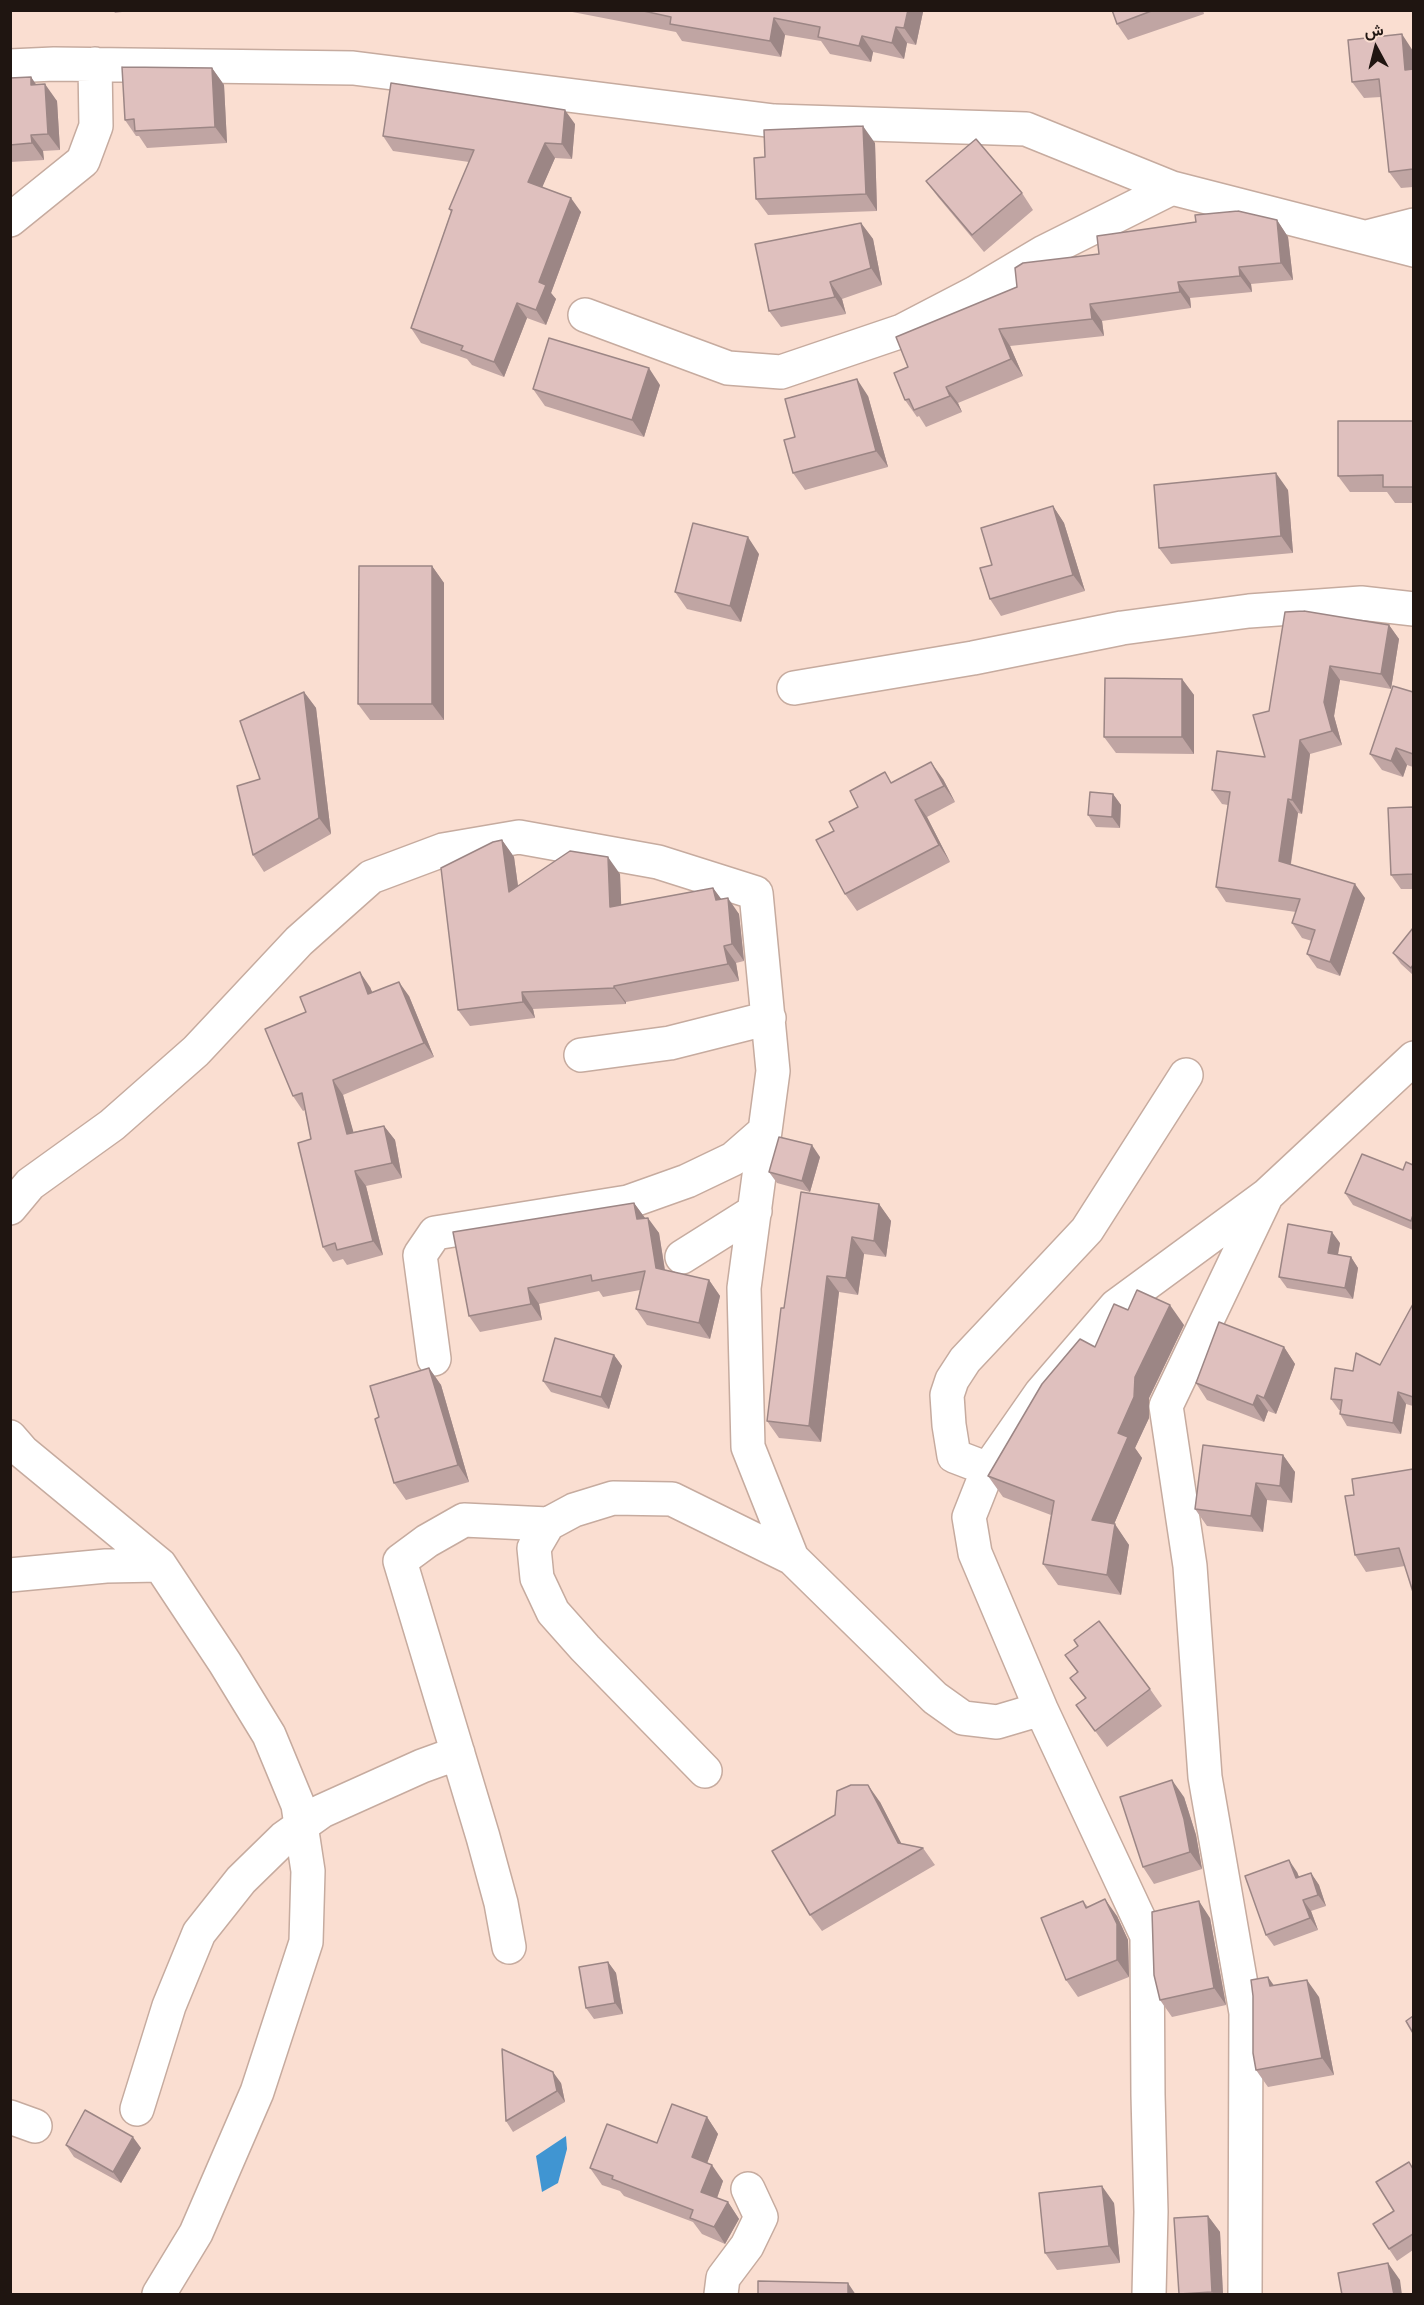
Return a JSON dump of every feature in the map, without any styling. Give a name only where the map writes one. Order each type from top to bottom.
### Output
[{"type":"street","points":[[10,220],[83,161],[96,126],[94,64]]},
{"type":"street","points":[[10,66],[94,64],[353,68],[774,121],[1026,129],[1172,188],[1413,250]]},
{"type":"street","points":[[585,315],[728,368],[781,372],[902,331],[975,293],[1044,252],[1172,188]]},
{"type":"street","points":[[1367,237],[1413,225]]},
{"type":"street","points":[[794,688],[973,658],[1122,628],[1249,611],[1361,603],[1413,609]]},
{"type":"street","points":[[10,1208],[30,1184],[112,1125],[196,1051],[299,940],[371,877],[443,850],[519,837],[658,862],[756,893],[773,1071],[744,1288],[748,1448],[792,1558]]},
{"type":"street","points":[[581,1055],[670,1043],[769,1018]]},
{"type":"street","points":[[1149,2295],[1151,2212],[1147,1936],[1041,1709],[975,1553],[969,1517],[988,1469],[1041,1393],[1116,1306],[1267,1195],[1413,1058]]},
{"type":"street","points":[[988,1469],[954,1456],[947,1395],[952,1380],[964,1360],[1087,1230],[1186,1075]]},
{"type":"street","points":[[434,1359],[420,1255],[435,1233],[628,1202],[687,1181],[734,1158],[765,1131]]},
{"type":"street","points":[[1245,2295],[1246,2013],[1205,1777],[1190,1566],[1166,1406],[1267,1195]]},
{"type":"street","points":[[682,1257],[754,1211]]},
{"type":"street","points":[[10,1437],[23,1452],[160,1565],[225,1663],[269,1735],[298,1805],[308,1871],[306,1942],[257,2092],[196,2233],[159,2295]]},
{"type":"street","points":[[508,1947],[501,1903],[400,1562],[428,1541],[464,1520],[548,1524],[574,1510],[614,1498],[672,1499],[792,1558],[935,1698],[963,1718],[997,1722],[1041,1709]]},
{"type":"street","points":[[548,1524],[534,1548],[537,1578],[553,1612],[705,1771]]},
{"type":"street","points":[[10,1575],[106,1566],[160,1565]]},
{"type":"street","points":[[137,2109],[169,2006],[199,1933],[241,1880],[284,1838],[322,1811],[422,1766],[458,1753]]},
{"type":"street","points":[[722,2295],[723,2278],[747,2246],[761,2217],[748,2190]]},
{"type":"water","points":[[566,2136],[567,2149],[558,2183],[542,2192],[536,2156]]},
{"type":"building","points":[[639,10],[908,10],[904,28],[896,27],[892,43],[862,36],[859,46],[818,37],[820,27],[774,18],[770,41],[670,24],[671,17]]},
{"type":"building","points":[[1112,10],[1154,10],[1117,24]]},
{"type":"building","points":[[1402,34],[1405,70],[1413,69],[1413,169],[1389,172],[1379,79],[1352,82],[1348,40]]},
{"type":"building","points":[[122,67],[212,68],[215,127],[135,131],[134,119],[125,120]]},
{"type":"building","points":[[31,77],[31,85],[45,84],[48,134],[31,135],[32,143],[10,145],[10,78]]},
{"type":"building","points":[[391,83],[565,110],[562,144],[545,143],[528,182],[571,198],[539,282],[546,285],[536,310],[517,303],[494,362],[461,350],[463,346],[411,328],[452,210],[449,209],[474,150],[383,136]]},
{"type":"building","points":[[863,126],[866,194],[756,199],[754,158],[765,157],[764,130]]},
{"type":"building","points":[[976,139],[1022,193],[972,235],[926,181]]},
{"type":"building","points":[[1238,211],[1277,220],[1281,263],[1239,267],[1240,276],[1178,282],[1180,292],[1090,304],[1092,319],[999,329],[1011,359],[946,387],[950,396],[914,410],[909,399],[905,400],[894,373],[908,367],[896,337],[1017,287],[1015,268],[1023,263],[1099,254],[1097,236],[1196,222],[1195,215]]},
{"type":"building","points":[[861,223],[871,268],[830,282],[835,297],[769,311],[755,244]]},
{"type":"building","points":[[549,338],[649,368],[632,420],[533,389]]},
{"type":"building","points":[[857,379],[876,451],[793,473],[784,440],[795,437],[785,399]]},
{"type":"building","points":[[1338,421],[1413,421],[1413,487],[1383,487],[1383,475],[1338,476]]},
{"type":"building","points":[[1276,473],[1281,536],[1159,548],[1154,485]]},
{"type":"building","points":[[1053,506],[1073,575],[990,599],[980,568],[992,565],[981,528]]},
{"type":"building","points":[[693,523],[748,537],[730,606],[675,592]]},
{"type":"building","points":[[359,566],[432,566],[432,704],[358,704]]},
{"type":"building","points":[[1304,611],[1389,625],[1381,674],[1330,666],[1324,702],[1332,731],[1300,740],[1292,800],[1288,799],[1279,861],[1355,884],[1330,962],[1307,954],[1315,930],[1292,923],[1300,899],[1216,887],[1230,792],[1212,790],[1217,751],[1265,757],[1253,715],[1269,711],[1285,612]]},
{"type":"building","points":[[1105,678],[1182,679],[1182,737],[1104,737]]},
{"type":"building","points":[[1393,686],[1413,692],[1413,754],[1396,748],[1391,761],[1370,754]]},
{"type":"building","points":[[304,692],[319,818],[253,855],[237,786],[260,779],[240,721]]},
{"type":"building","points":[[931,762],[944,786],[915,800],[939,845],[845,894],[816,840],[834,831],[829,822],[858,807],[850,791],[885,772],[891,783]]},
{"type":"building","points":[[1090,792],[1113,794],[1112,817],[1088,815]]},
{"type":"building","points":[[1413,807],[1413,874],[1391,875],[1388,808]]},
{"type":"building","points":[[502,840],[509,892],[570,851],[608,857],[610,907],[713,888],[716,900],[728,898],[732,944],[724,946],[728,964],[614,986],[614,988],[522,992],[523,1002],[458,1010],[441,868],[493,842]]},
{"type":"building","points":[[1413,928],[1413,965],[1411,968],[1393,953]]},
{"type":"building","points":[[360,972],[368,994],[399,982],[424,1043],[333,1080],[347,1134],[384,1126],[392,1163],[355,1171],[373,1241],[337,1250],[335,1243],[323,1247],[298,1143],[311,1139],[302,1093],[293,1096],[265,1029],[306,1012],[300,997]]},
{"type":"building","points":[[779,1137],[812,1145],[802,1181],[769,1172]]},
{"type":"building","points":[[1362,1154],[1403,1170],[1406,1162],[1413,1165],[1411,1221],[1345,1193]]},
{"type":"building","points":[[801,1192],[879,1204],[874,1241],[852,1237],[846,1278],[827,1276],[809,1426],[767,1421],[781,1308],[784,1308]]},
{"type":"building","points":[[634,1203],[637,1219],[648,1218],[656,1268],[709,1280],[699,1323],[636,1309],[645,1271],[592,1281],[591,1275],[528,1288],[531,1304],[469,1316],[453,1232]]},
{"type":"building","points":[[1288,1224],[1332,1232],[1328,1253],[1351,1257],[1345,1288],[1279,1277]]},
{"type":"building","points":[[1137,1290],[1170,1305],[1135,1377],[1134,1397],[1118,1433],[1128,1437],[1092,1520],[1115,1524],[1107,1575],[1043,1564],[1054,1501],[988,1476],[1042,1384],[1080,1339],[1095,1347],[1114,1304],[1128,1310]]},
{"type":"building","points":[[1413,1304],[1413,1397],[1398,1392],[1393,1423],[1340,1414],[1342,1400],[1331,1399],[1335,1368],[1353,1371],[1356,1353],[1380,1365]]},
{"type":"building","points":[[1219,1322],[1284,1347],[1264,1398],[1257,1395],[1253,1405],[1196,1383]]},
{"type":"building","points":[[555,1338],[614,1355],[601,1397],[543,1381]]},
{"type":"building","points":[[429,1368],[458,1465],[394,1483],[375,1419],[379,1417],[370,1386]]},
{"type":"building","points":[[1203,1445],[1283,1455],[1280,1486],[1256,1483],[1251,1516],[1195,1509]]},
{"type":"building","points":[[1413,1469],[1413,1592],[1399,1548],[1355,1555],[1345,1496],[1354,1495],[1352,1479]]},
{"type":"building","points":[[1099,1621],[1150,1689],[1095,1731],[1076,1705],[1086,1698],[1070,1678],[1078,1672],[1065,1655],[1078,1646],[1074,1640]]},
{"type":"building","points":[[1172,1780],[1184,1819],[1190,1852],[1143,1867],[1120,1797]]},
{"type":"building","points":[[851,1785],[868,1785],[898,1843],[923,1848],[810,1915],[772,1851],[835,1815],[837,1791]]},
{"type":"building","points":[[1289,1860],[1296,1878],[1311,1873],[1318,1895],[1303,1900],[1310,1918],[1266,1935],[1245,1876]]},
{"type":"building","points":[[1105,1899],[1117,1924],[1117,1960],[1066,1980],[1041,1918],[1083,1901],[1086,1908]]},
{"type":"building","points":[[1199,1901],[1214,1988],[1160,2000],[1154,1975],[1152,1912]]},
{"type":"building","points":[[608,1962],[615,2003],[586,2008],[579,1967]]},
{"type":"building","points":[[1268,1977],[1270,1986],[1307,1980],[1322,2058],[1256,2070],[1253,2053],[1251,1980]]},
{"type":"building","points":[[1413,2016],[1413,2033],[1406,2021]]},
{"type":"building","points":[[502,2049],[553,2072],[557,2091],[506,2121]]},
{"type":"building","points":[[672,2104],[707,2117],[692,2157],[712,2165],[701,2192],[728,2202],[714,2227],[690,2218],[693,2210],[612,2179],[613,2176],[590,2168],[607,2124],[657,2143]]},
{"type":"building","points":[[85,2110],[133,2137],[113,2172],[66,2145]]},
{"type":"building","points":[[1409,2162],[1413,2169],[1413,2234],[1389,2249],[1373,2224],[1394,2211],[1376,2182]]},
{"type":"building","points":[[1102,2186],[1109,2246],[1045,2253],[1039,2193]]},
{"type":"building","points":[[1208,2216],[1212,2292],[1179,2294],[1174,2218]]},
{"type":"building","points":[[1388,2263],[1394,2295],[1342,2295],[1338,2273]]},
{"type":"building","points":[[758,2281],[848,2283],[848,2295],[758,2295]]}]
